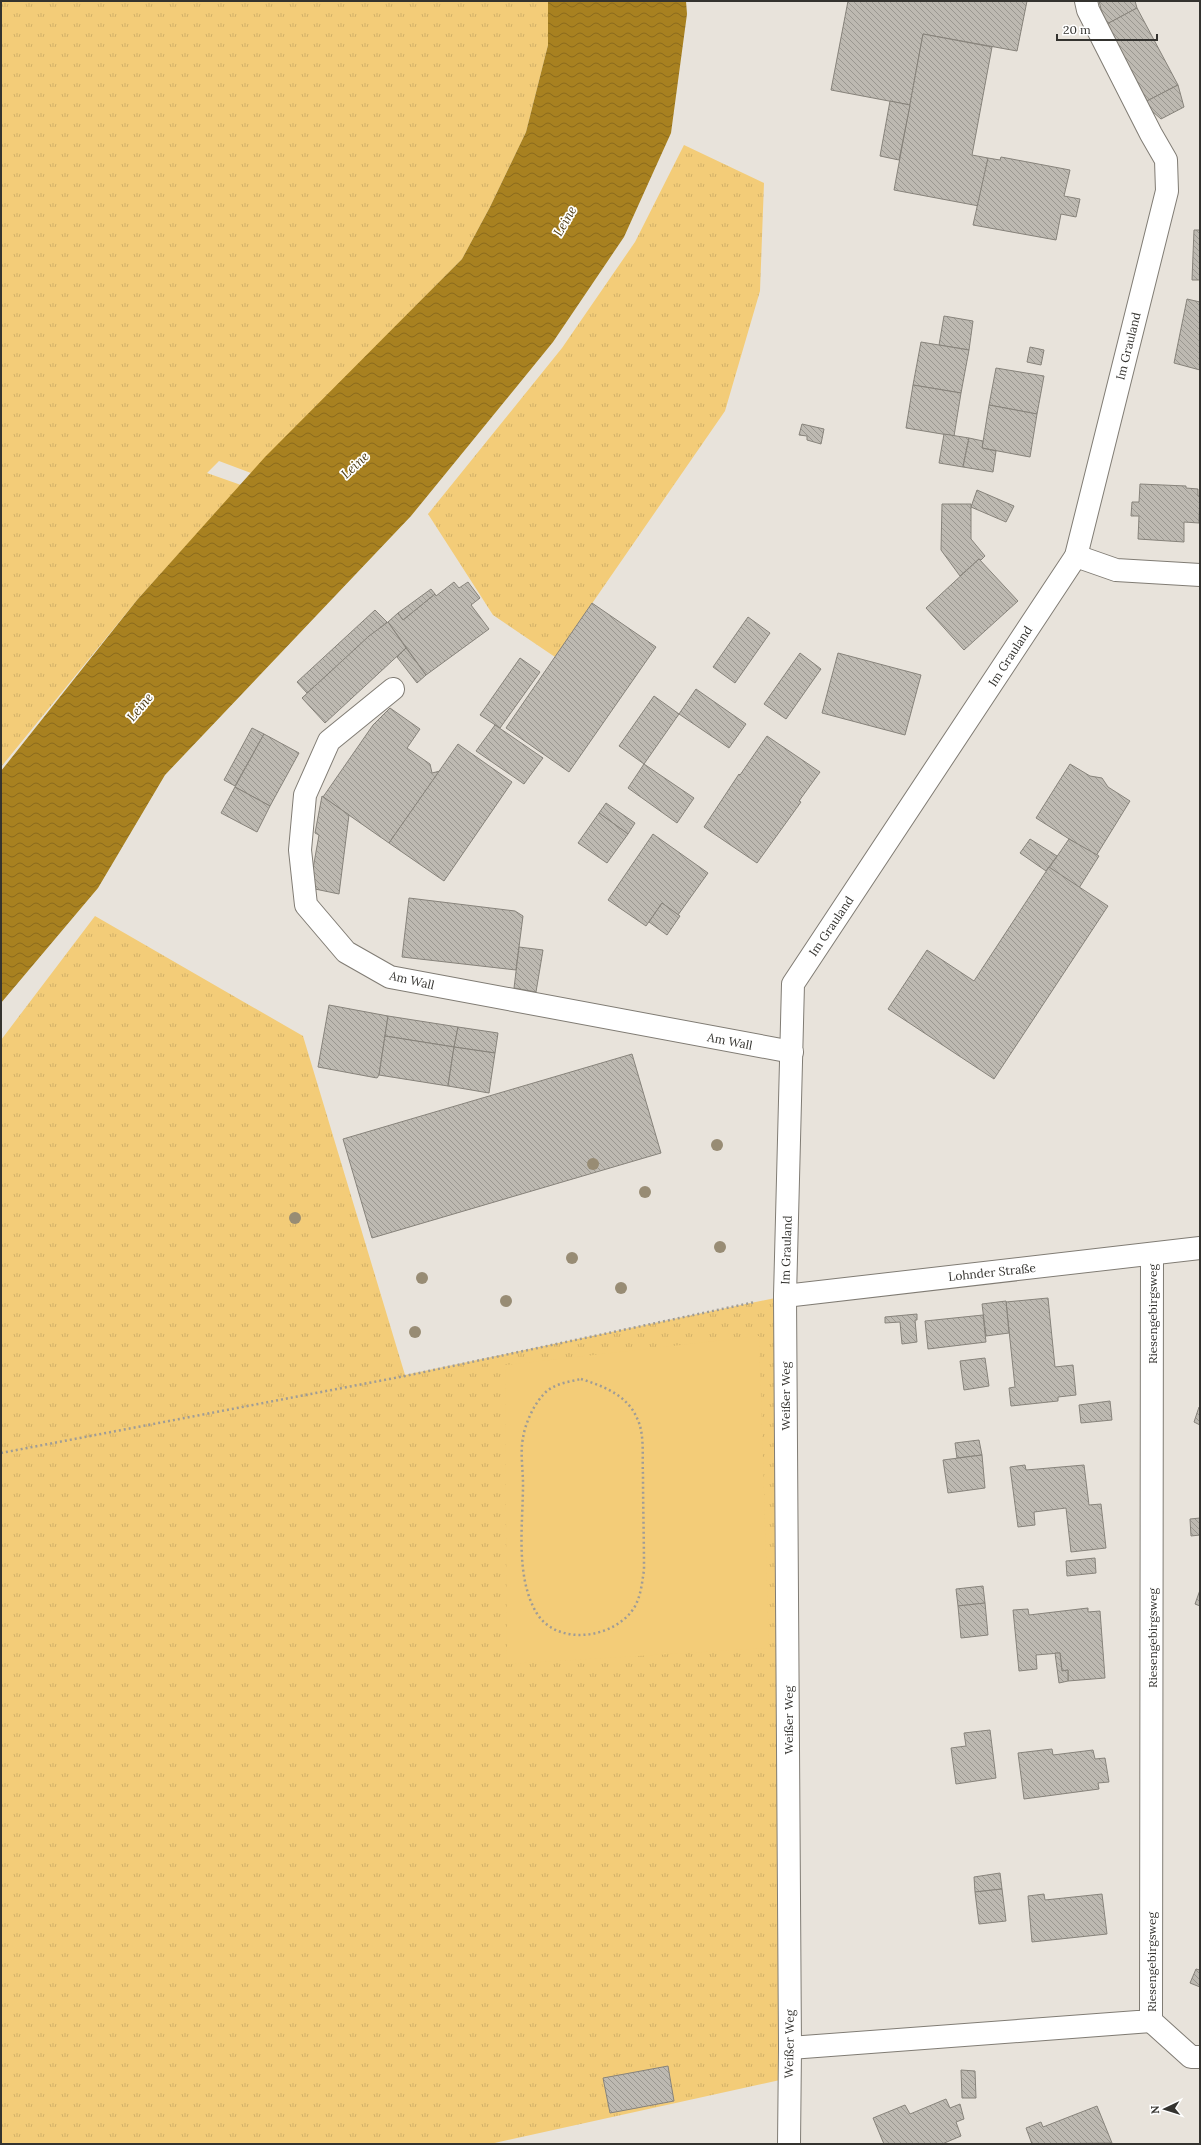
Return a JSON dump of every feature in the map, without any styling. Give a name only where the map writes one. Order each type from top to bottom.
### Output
[{"type":"street","name":"Im Grauland","points":[[785,1296],[792,1052],[792,984],[1076,556],[1167,191],[1166,160],[1088,10],[1086,1]]},
{"type":"street","points":[[1076,556],[1116,570],[1200,576]]},
{"type":"street","name":"Am Wall","points":[[393,689],[329,742],[305,794],[300,850],[306,905],[346,952],[390,977],[792,1052]]},
{"type":"street","name":"Lohnder Straße","points":[[785,1296],[1200,1248]]},
{"type":"street","name":"Riesengebirgsweg","points":[[1151,2021],[1152,1254]]},
{"type":"street","name":"Weißer Weg","points":[[785,1296],[790,2048],[789,2144]]},
{"type":"street","name":"Riesengebirgsweg","points":[[790,2048],[1151,2021],[1191,2057],[1200,2057]]},
{"type":"path","points":[[1,1453],[405,1376],[785,1296]]},
{"type":"path","points":[[581,1379],[598,1384],[613,1392],[628,1403],[638,1418],[642,1440],[644,1570],[641,1591],[634,1608],[623,1620],[608,1630],[593,1634],[573,1634],[551,1628],[536,1613],[527,1591],[523,1564],[523,1439],[532,1411],[543,1394],[560,1384],[581,1379]]},
{"type":"green space","points":[[1,1],[548,1],[548,45],[526,132],[490,207],[462,259],[251,473],[219,461],[207,473],[241,485],[137,600],[1,767]]},
{"type":"green space","points":[[684,145],[764,183],[760,291],[725,411],[555,657],[493,615],[428,514],[562,348],[635,242]]},
{"type":"green space","points":[[95,916],[303,1036],[405,1375],[785,1296],[789,2078],[490,2144],[1,2144],[1,1040]]},
{"type":"green space","points":[[759,1336],[769,1648],[507,1664],[505,1365]]},
{"type":"water","name":"Leine","points":[[548,1],[686,1],[687,14],[671,133],[624,237],[553,342],[411,516],[165,775],[98,888],[1,1003],[1,771],[137,600],[265,457],[462,259],[490,207],[526,132],[548,45]]},
{"type":"building","points":[[848,1],[1027,1],[1017,51],[923,34],[910,105],[831,90]]},
{"type":"building","points":[[1099,1],[1135,1],[1137,8],[1105,25]]},
{"type":"building","points":[[1137,8],[1178,85],[1143,103],[1105,25]]},
{"type":"building","points":[[923,34],[992,47],[972,155],[988,158],[979,206],[894,190]]},
{"type":"building","points":[[1178,85],[1184,107],[1161,119],[1143,103]]},
{"type":"building","points":[[890,101],[910,105],[899,160],[880,156]]},
{"type":"building","points":[[1001,157],[1070,170],[1064,196],[1080,199],[1076,217],[1061,214],[1056,240],[973,225],[988,158],[1000,160]]},
{"type":"building","points":[[1194,230],[1200,230],[1200,280],[1192,280]]},
{"type":"building","points":[[1187,299],[1200,302],[1200,370],[1174,363]]},
{"type":"building","points":[[944,316],[973,321],[969,350],[939,345]]},
{"type":"building","points":[[921,342],[969,350],[961,393],[913,385]]},
{"type":"building","points":[[1030,347],[1044,350],[1041,365],[1027,362]]},
{"type":"building","points":[[996,368],[1044,376],[1037,414],[989,405]]},
{"type":"building","points":[[913,385],[961,393],[954,436],[906,428]]},
{"type":"building","points":[[989,405],[1037,414],[1030,457],[982,448]]},
{"type":"building","points":[[802,424],[824,429],[821,444],[807,440],[807,436],[799,435]]},
{"type":"building","points":[[944,434],[969,438],[963,467],[939,463]]},
{"type":"building","points":[[969,438],[983,441],[982,448],[996,451],[993,472],[963,467]]},
{"type":"building","points":[[1140,484],[1186,486],[1186,488],[1198,489],[1198,496],[1200,496],[1199,523],[1184,522],[1184,542],[1138,539],[1139,516],[1131,516],[1132,502],[1139,502]]},
{"type":"building","points":[[977,490],[1014,506],[1006,522],[971,507]]},
{"type":"building","points":[[942,504],[971,504],[971,539],[985,556],[981,560],[979,559],[960,576],[941,550]]},
{"type":"building","points":[[979,559],[1018,601],[964,650],[926,608]]},
{"type":"building","points":[[454,582],[459,588],[468,582],[480,598],[471,605],[489,629],[426,675],[388,622],[398,613],[403,620],[435,594],[436,596]]},
{"type":"building","points":[[431,589],[435,594],[403,620],[398,613]]},
{"type":"building","points":[[592,603],[656,647],[569,772],[506,728]]},
{"type":"building","points":[[375,610],[387,622],[307,693],[297,682]]},
{"type":"building","points":[[748,617],[770,633],[735,683],[713,667]]},
{"type":"building","points":[[388,622],[406,648],[325,723],[302,698],[369,636]]},
{"type":"building","points":[[406,648],[426,675],[417,683],[397,657]]},
{"type":"building","points":[[800,653],[821,669],[786,719],[764,704]]},
{"type":"building","points":[[838,653],[921,675],[905,735],[822,713]]},
{"type":"building","points":[[520,658],[540,672],[500,728],[480,715]]},
{"type":"building","points":[[696,689],[746,724],[729,748],[679,714]]},
{"type":"building","points":[[654,696],[679,714],[644,764],[619,746]]},
{"type":"building","points":[[390,708],[420,729],[407,748],[430,764],[432,773],[440,771],[389,843],[323,797],[373,725]]},
{"type":"building","points":[[495,725],[543,758],[524,784],[476,751]]},
{"type":"building","points":[[252,728],[264,734],[235,786],[224,780]]},
{"type":"building","points":[[264,734],[299,753],[270,806],[235,787]]},
{"type":"building","points":[[767,736],[820,772],[799,801],[801,802],[757,863],[704,827],[739,774],[740,775]]},
{"type":"building","points":[[458,744],[512,782],[444,881],[389,843]]},
{"type":"building","points":[[644,764],[694,798],[677,823],[628,788]]},
{"type":"building","points":[[1070,764],[1090,776],[1102,778],[1108,787],[1130,801],[1096,856],[1036,818]]},
{"type":"building","points":[[235,787],[270,806],[257,832],[221,813]]},
{"type":"building","points":[[322,796],[349,815],[339,894],[315,889],[311,880],[319,835],[315,833]]},
{"type":"building","points":[[606,803],[635,823],[628,834],[599,813]]},
{"type":"building","points":[[599,813],[628,834],[607,863],[578,843]]},
{"type":"building","points":[[653,834],[708,873],[678,915],[662,903],[646,926],[608,900]]},
{"type":"building","points":[[1030,839],[1057,856],[1046,871],[1020,853]]},
{"type":"building","points":[[1069,839],[1099,856],[1079,888],[1049,868]]},
{"type":"building","points":[[1049,867],[1108,906],[994,1079],[888,1009],[927,950],[974,981]]},
{"type":"building","points":[[409,898],[515,911],[523,916],[516,970],[402,957]]},
{"type":"building","points":[[662,903],[680,916],[667,935],[649,922]]},
{"type":"building","points":[[519,947],[543,950],[536,992],[514,988]]},
{"type":"building","points":[[329,1005],[388,1016],[379,1075],[377,1078],[318,1067]]},
{"type":"building","points":[[388,1016],[458,1027],[454,1047],[385,1036]]},
{"type":"building","points":[[458,1027],[498,1033],[495,1053],[454,1047]]},
{"type":"building","points":[[385,1036],[454,1047],[448,1086],[379,1075]]},
{"type":"building","points":[[454,1047],[495,1053],[489,1093],[448,1086]]},
{"type":"building","points":[[632,1054],[661,1153],[372,1238],[343,1139]]},
{"type":"building","points":[[1048,1298],[1055,1367],[1073,1365],[1076,1395],[1058,1397],[1058,1401],[1011,1406],[1009,1388],[1015,1387],[1006,1302]]},
{"type":"building","points":[[1006,1301],[1009,1333],[986,1336],[982,1304]]},
{"type":"building","points":[[917,1314],[917,1320],[915,1320],[917,1342],[902,1344],[900,1322],[885,1323],[885,1317]]},
{"type":"building","points":[[983,1315],[986,1342],[928,1349],[925,1321]]},
{"type":"building","points":[[985,1358],[989,1386],[964,1390],[960,1361]]},
{"type":"building","points":[[1110,1401],[1112,1420],[1081,1423],[1079,1405]]},
{"type":"building","points":[[1200,1407],[1200,1425],[1194,1422]]},
{"type":"building","points":[[979,1440],[982,1455],[957,1458],[955,1443]]},
{"type":"building","points":[[982,1455],[985,1488],[948,1493],[943,1460]]},
{"type":"building","points":[[1025,1465],[1026,1470],[1084,1465],[1089,1505],[1101,1504],[1106,1548],[1071,1552],[1066,1508],[1034,1512],[1035,1525],[1018,1527],[1010,1467]]},
{"type":"building","points":[[1200,1518],[1200,1535],[1191,1536],[1190,1519]]},
{"type":"building","points":[[1095,1558],[1096,1573],[1067,1576],[1066,1561]]},
{"type":"building","points":[[983,1586],[985,1603],[958,1606],[956,1589]]},
{"type":"building","points":[[1200,1590],[1200,1606],[1195,1604]]},
{"type":"building","points":[[985,1603],[988,1635],[961,1638],[958,1606]]},
{"type":"building","points":[[1088,1608],[1088,1612],[1100,1611],[1105,1678],[1068,1681],[1068,1670],[1062,1671],[1060,1653],[1036,1655],[1037,1669],[1019,1671],[1013,1610],[1028,1609],[1029,1615]]},
{"type":"building","points":[[1055,1653],[1060,1653],[1062,1671],[1068,1670],[1068,1681],[1059,1683]]},
{"type":"building","points":[[990,1730],[996,1778],[956,1784],[951,1748],[966,1746],[964,1733]]},
{"type":"building","points":[[1052,1749],[1053,1755],[1093,1750],[1095,1759],[1105,1758],[1109,1782],[1098,1783],[1099,1789],[1024,1799],[1018,1753]]},
{"type":"building","points":[[1000,1873],[1002,1889],[975,1892],[974,1877]]},
{"type":"building","points":[[1002,1889],[1006,1921],[979,1924],[975,1892]]},
{"type":"building","points":[[1044,1894],[1045,1900],[1102,1894],[1107,1934],[1032,1942],[1028,1896]]},
{"type":"building","points":[[1196,1969],[1200,1970],[1200,1987],[1190,1983]]},
{"type":"building","points":[[668,2066],[674,2101],[610,2113],[603,2078]]},
{"type":"building","points":[[961,2070],[975,2071],[976,2098],[962,2098]]},
{"type":"building","points":[[946,2099],[950,2108],[960,2104],[964,2119],[956,2122],[961,2136],[942,2144],[884,2144],[873,2118],[905,2105],[910,2114]]},
{"type":"building","points":[[1097,2106],[1112,2143],[1032,2144],[1026,2128],[1041,2122],[1043,2127]]}]
